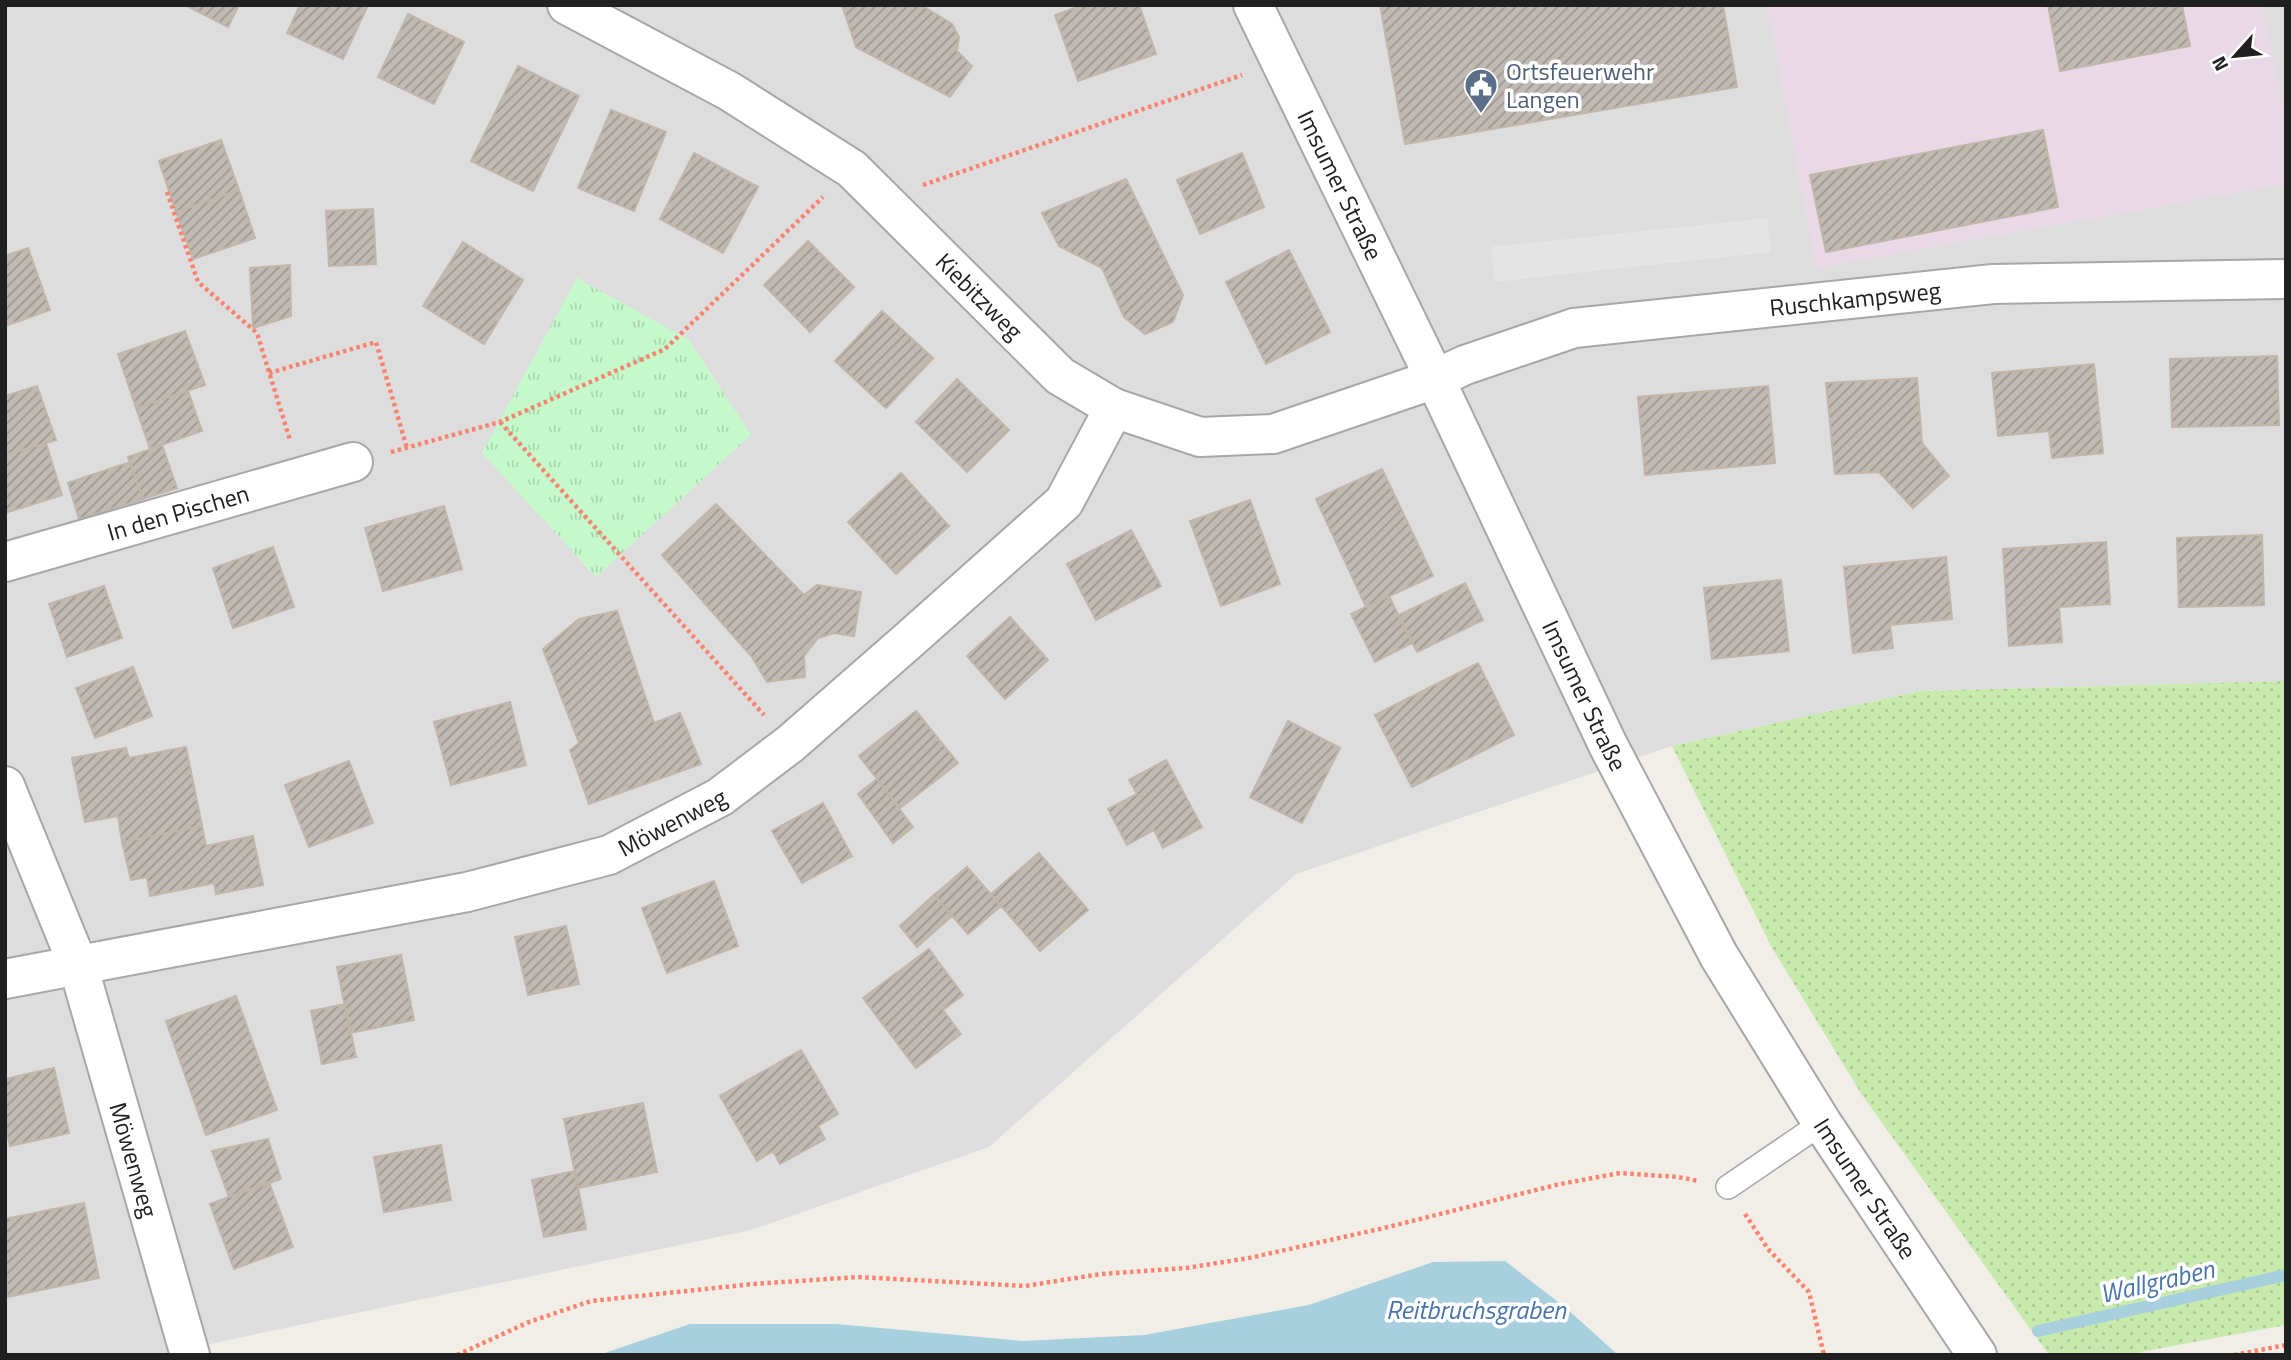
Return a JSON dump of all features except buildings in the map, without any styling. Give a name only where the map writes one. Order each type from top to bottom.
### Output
[{"type":"street","name":"Kiebitzweg","points":[[567,5],[729,91],[852,169],[1060,376],[1114,408],[1200,437],[1273,434],[1434,379]]},
{"type":"street","name":"Imsumer Straße","points":[[1253,5],[1608,745],[1719,956],[1822,1123],[1977,1355]]},
{"type":"street","name":"Ruschkampsweg","points":[[1434,379],[1465,365],[1574,328],[1993,284],[2286,279]]},
{"type":"street","name":"Möwenweg","points":[[5,979],[467,892],[609,855],[720,797],[790,744],[1064,502],[1114,408]]},
{"type":"street","name":"In den Pischen","points":[[5,562],[353,462]]},
{"type":"street","points":[[5,786],[78,965]]},
{"type":"street","name":"Möwenweg","points":[[78,965],[190,1355]]},
{"type":"lane","points":[[1728,1187],[1822,1123]]},
{"type":"path","points":[[882,199],[1280,62]]},
{"type":"path","points":[[353,462],[500,422],[665,349],[852,169]]},
{"type":"path","points":[[167,192],[198,282],[257,333],[301,477]]},
{"type":"path","points":[[269,373],[376,342],[407,448]]},
{"type":"path","points":[[500,422],[790,744]]},
{"type":"path","points":[[457,1355],[529,1322],[591,1301],[739,1285],[858,1277],[1025,1286],[1101,1274],[1186,1268],[1248,1258],[1384,1228],[1560,1184],[1620,1173],[1678,1177],[1728,1187],[1768,1249],[1809,1292],[1824,1355]]},
{"type":"path","points":[[2234,1355],[2286,1345]]},
{"type":"shaded area","points":[[5,5],[2286,5],[2286,681],[1921,691],[1672,746],[1296,874],[989,1147],[751,1230],[157,1355],[5,1355]]},
{"type":"shaded area","points":[[1767,5],[2263,5],[2286,122],[2286,184],[1816,268]]},
{"type":"shaded area","points":[[1767,218],[1771,252],[1495,282],[1491,247]]},
{"type":"green space","points":[[577,278],[689,340],[751,435],[596,577],[482,453]]},
{"type":"green space","points":[[2286,681],[2286,1325],[2124,1355],[2049,1355],[1862,1095],[1771,946],[1672,746],[1921,691]]},
{"type":"water","name":"Reitbruchsgraben","points":[[1505,1261],[1566,1308],[1618,1355],[599,1355],[690,1324],[836,1324],[1023,1341],[1144,1335],[1309,1305],[1433,1262]]},
{"type":"waterway","name":"Wallgraben","points":[[2038,1331],[2286,1275]]},
{"type":"place","name":"Ortsfeuerwehr Langen","points":[[1481,115]]}]
